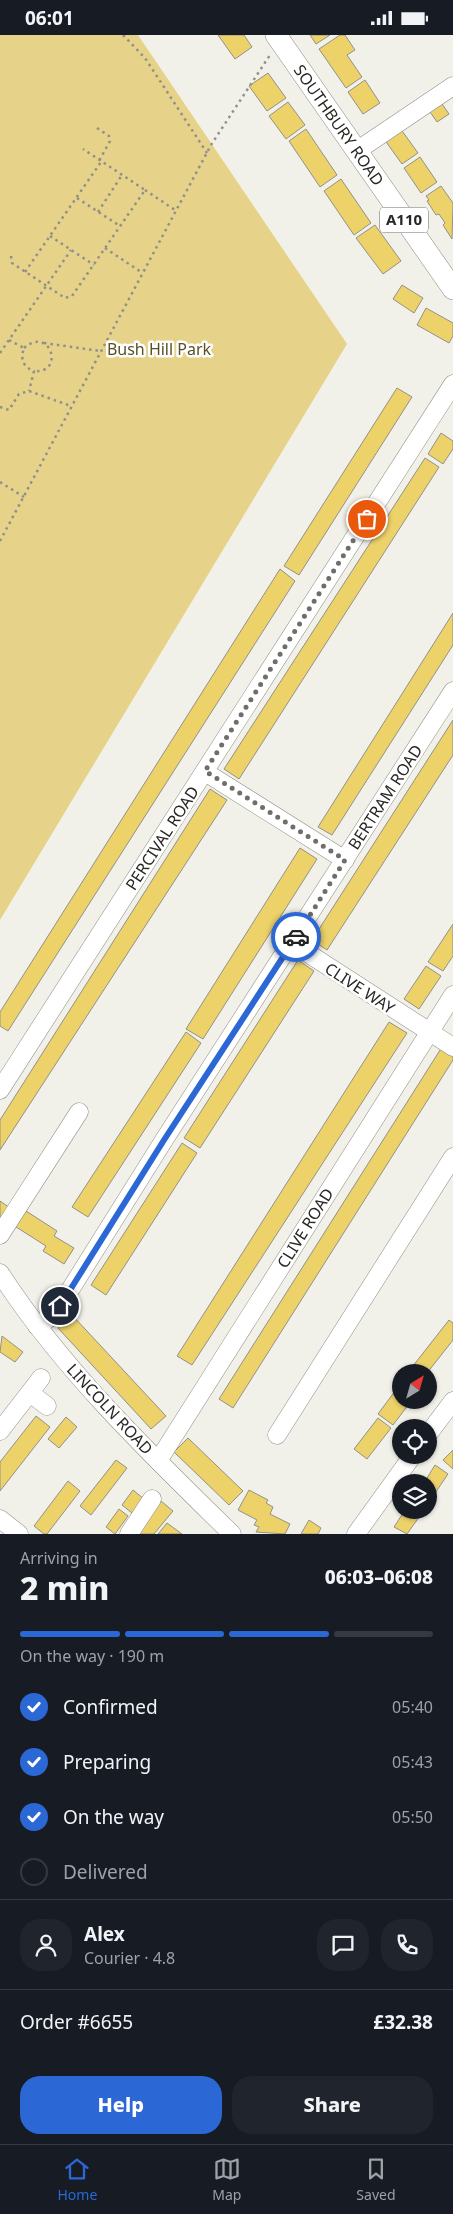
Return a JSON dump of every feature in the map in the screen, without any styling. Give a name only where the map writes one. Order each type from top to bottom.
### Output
[{"type":"main road","name":"SOUTHBURY ROAD","points":[[275,44],[358,149],[453,289]]},
{"type":"street","points":[[358,149],[453,86]]},
{"type":"street","name":"PERCIVAL ROAD","points":[[0,1090],[453,385]]},
{"type":"street","name":"BERTRAM ROAD","points":[[37,1327],[51,1317],[60,1306],[164,1140],[453,691]]},
{"type":"street","points":[[205,771],[345,860]]},
{"type":"street","name":"CLIVE WAY","points":[[292,943],[428,1033],[453,1047]]},
{"type":"street","name":"CLIVE ROAD","points":[[158,1461],[453,995]]},
{"type":"street","points":[[0,1235],[79,1112]]},
{"type":"street","points":[[277,1435],[453,1157]]},
{"type":"street","name":"LINCOLN ROAD","points":[[0,1273],[37,1327],[158,1461],[232,1534]]},
{"type":"street","points":[[0,1431],[41,1379]]},
{"type":"street","points":[[30,1393],[47,1406]]},
{"type":"street","points":[[437,1422],[453,1401]]},
{"type":"street","points":[[356,1534],[407,1464]]},
{"type":"street","points":[[128,1534],[152,1499]]},
{"type":"street","points":[[0,1519],[19,1534]]},
{"type":"path","points":[[123,35],[145,57],[207,153]]},
{"type":"path","points":[[0,541],[207,153],[275,44]]},
{"type":"path","points":[[25,272],[76,198],[100,161],[110,141],[109,135],[97,127]]},
{"type":"path","points":[[83,149],[176,210]]},
{"type":"path","points":[[98,211],[122,175]]},
{"type":"path","points":[[11,256],[12,263],[25,272],[65,298],[72,296],[144,190]]},
{"type":"path","points":[[76,198],[120,226]]},
{"type":"path","points":[[50,236],[94,265]]},
{"type":"path","points":[[105,248],[142,273]]},
{"type":"path","points":[[0,353],[71,250]]},
{"type":"path","points":[[9,340],[24,348]]},
{"type":"path","points":[[24,348],[30,344],[42,343],[100,351]]},
{"type":"path","points":[[24,348],[23,362],[27,369],[34,371],[46,369],[52,359],[49,349],[42,343]]},
{"type":"path","points":[[29,391],[34,371]]},
{"type":"path","points":[[0,407],[9,410],[20,394],[29,391],[71,406]]},
{"type":"path","points":[[0,482],[24,498]]},
{"type":"green space","name":"Bush Hill Park","points":[[0,35],[138,35],[347,344],[0,920]]},
{"type":"building","points":[[218,35],[244,35],[252,47],[235,59]]},
{"type":"building","points":[[310,35],[330,35],[316,44]]},
{"type":"building","points":[[340,35],[345,35],[355,50],[347,55],[362,77],[346,88],[319,49]]},
{"type":"building","points":[[268,73],[286,98],[267,111],[249,86]]},
{"type":"building","points":[[365,80],[380,103],[363,114],[348,92]]},
{"type":"building","points":[[440,101],[449,114],[437,122],[428,109]]},
{"type":"building","points":[[288,102],[305,125],[286,139],[269,116]]},
{"type":"building","points":[[400,128],[418,153],[402,164],[384,139]]},
{"type":"building","points":[[306,129],[337,175],[320,187],[289,141]]},
{"type":"building","points":[[420,157],[437,182],[421,193],[404,168]]},
{"type":"building","points":[[341,179],[371,223],[354,235],[324,191]]},
{"type":"building","points":[[441,186],[453,203],[452,239],[443,225],[445,223],[439,214],[436,215],[427,201],[429,200],[426,196]]},
{"type":"building","points":[[375,225],[401,261],[383,274],[356,238]]},
{"type":"building","points":[[402,285],[423,298],[414,313],[393,299]]},
{"type":"building","points":[[426,308],[453,323],[453,336],[449,343],[417,325]]},
{"type":"building","points":[[397,388],[412,397],[299,575],[284,566]]},
{"type":"building","points":[[441,433],[453,441],[453,449],[443,464],[428,454]]},
{"type":"building","points":[[425,458],[439,467],[239,779],[224,769]]},
{"type":"building","points":[[280,569],[295,581],[8,1031],[0,1026],[0,1012]]},
{"type":"building","points":[[453,613],[453,645],[332,835],[318,827]]},
{"type":"building","points":[[453,720],[453,755],[327,950],[312,940]]},
{"type":"building","points":[[210,789],[227,800],[0,1150],[0,1120]]},
{"type":"building","points":[[300,848],[317,859],[203,1039],[186,1029]]},
{"type":"building","points":[[453,924],[453,956],[443,971],[428,962]]},
{"type":"building","points":[[298,960],[314,971],[200,1148],[184,1138]]},
{"type":"building","points":[[426,966],[441,976],[419,1009],[404,999]]},
{"type":"building","points":[[389,1022],[407,1033],[192,1365],[177,1356]]},
{"type":"building","points":[[186,1032],[201,1043],[88,1217],[72,1207]]},
{"type":"building","points":[[442,1047],[453,1054],[453,1060],[233,1408],[219,1399]]},
{"type":"building","points":[[182,1143],[197,1153],[106,1295],[91,1285]]},
{"type":"building","points":[[0,1201],[13,1210],[5,1221],[0,1217]]},
{"type":"building","points":[[23,1209],[57,1231],[54,1236],[74,1248],[64,1264],[43,1251],[46,1246],[13,1225]]},
{"type":"building","points":[[72,1315],[166,1416],[151,1429],[58,1328]]},
{"type":"building","points":[[449,1320],[453,1323],[453,1340],[434,1364],[414,1364]]},
{"type":"building","points":[[2,1336],[23,1352],[15,1362],[0,1352]]},
{"type":"building","points":[[392,1395],[392,1409],[405,1409],[398,1419],[392,1419],[392,1424],[378,1414]]},
{"type":"building","points":[[36,1416],[50,1427],[0,1491],[0,1462]]},
{"type":"building","points":[[66,1417],[77,1427],[59,1448],[48,1439]]},
{"type":"building","points":[[378,1418],[391,1428],[367,1459],[354,1449]]},
{"type":"building","points":[[188,1438],[243,1491],[229,1505],[174,1452]]},
{"type":"building","points":[[453,1450],[453,1469],[443,1460]]},
{"type":"building","points":[[116,1460],[127,1468],[91,1515],[80,1506]]},
{"type":"building","points":[[435,1465],[448,1474],[437,1490],[437,1474],[430,1474]]},
{"type":"building","points":[[68,1481],[80,1491],[47,1534],[44,1534],[34,1526]]},
{"type":"building","points":[[133,1490],[144,1499],[132,1513],[122,1505]]},
{"type":"building","points":[[249,1490],[268,1500],[266,1503],[273,1507],[270,1514],[290,1524],[285,1534],[256,1532],[259,1527],[254,1525],[257,1520],[238,1510]]},
{"type":"building","points":[[161,1501],[173,1511],[154,1534],[138,1534],[136,1532]]},
{"type":"building","points":[[119,1509],[128,1516],[115,1534],[106,1527]]},
{"type":"building","points":[[399,1519],[418,1519],[407,1534],[394,1527]]},
{"type":"building","points":[[309,1520],[321,1528],[318,1534],[301,1534]]},
{"type":"building","points":[[167,1523],[182,1534],[158,1534]]},
{"type":"way so far","points":[[296,937],[345,860],[205,771],[367,519]]},
{"type":"route","points":[[60,1306],[164,1140],[296,937]]}]
